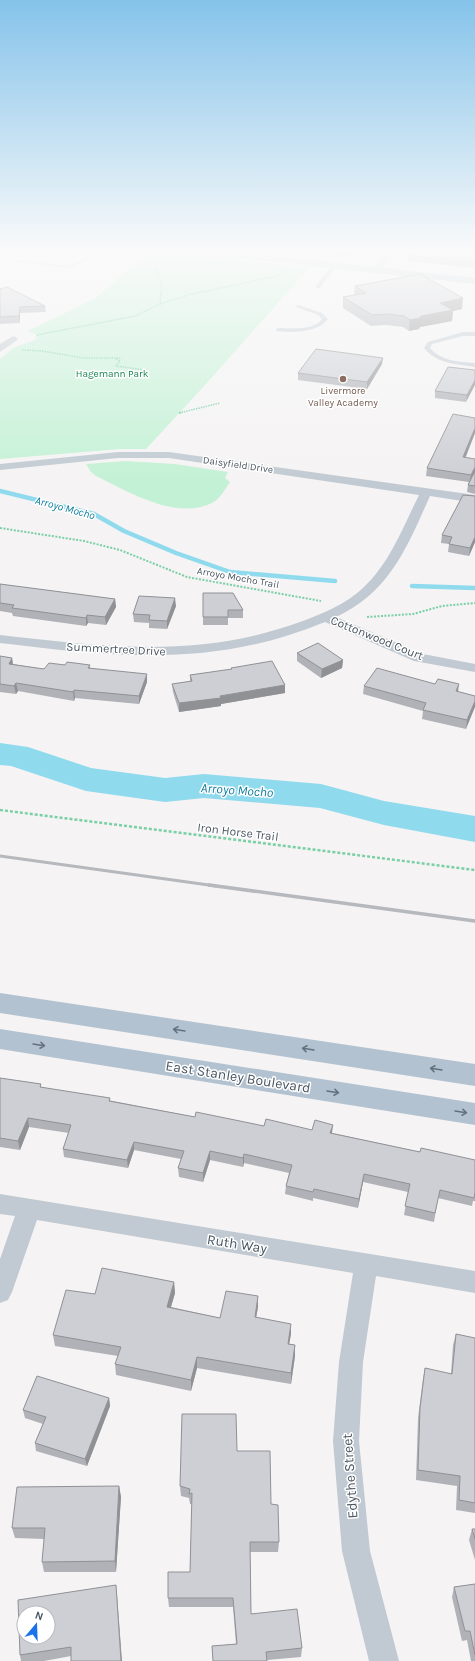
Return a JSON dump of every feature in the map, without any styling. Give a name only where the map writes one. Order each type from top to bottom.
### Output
[{"type":"main road","points":[[0,1003],[475,1075]]},
{"type":"main road","name":"East Stanley Boulevard","points":[[0,1039],[475,1114]]},
{"type":"street","points":[[0,337],[13,339],[0,349]]},
{"type":"street","name":"Daisyfield Drive","points":[[0,467],[118,455],[169,455],[475,500]]},
{"type":"street","name":"Summertree Drive","points":[[0,639],[147,653],[199,650],[241,645],[287,634],[343,609],[369,590],[383,574],[426,492]]},
{"type":"street","name":"Cottonwood Court","points":[[325,617],[419,658],[475,668]]},
{"type":"street","name":"Ruth Way","points":[[0,1204],[475,1282]]},
{"type":"street","points":[[0,1292],[29,1209]]},
{"type":"street","name":"Edythe Street","points":[[366,1265],[352,1362],[346,1441],[356,1551],[384,1661]]},
{"type":"lane","points":[[278,330],[308,329]]},
{"type":"lane","points":[[475,334],[463,334],[430,343],[427,348],[431,354],[439,358],[458,363],[475,365]]},
{"type":"path","points":[[37,335],[70,329]]},
{"type":"path","points":[[18,350],[42,351],[83,358],[121,358]]},
{"type":"path","points":[[114,358],[120,361],[116,366],[145,370]]},
{"type":"path","points":[[179,413],[220,403]]},
{"type":"path","name":"Arroyo Mocho Trail","points":[[0,528],[84,541],[120,550],[187,577],[319,600],[360,617],[413,614],[442,606],[475,603]]},
{"type":"path","name":"Iron Horse Trail","points":[[0,810],[85,822],[475,870]]},
{"type":"green space","name":"Hagemann Park","points":[[33,329],[255,329],[146,449],[120,449],[0,459],[0,359],[13,348],[35,340],[36,335],[28,331]]},
{"type":"green space","points":[[125,461],[175,464],[228,472],[225,478],[230,482],[220,496],[212,503],[198,508],[183,508],[152,502],[137,496],[96,476],[91,472],[86,464]]},
{"type":"building","points":[[316,349],[383,358],[367,382],[298,373]]},
{"type":"building","points":[[448,367],[475,370],[475,380],[467,395],[435,391]]},
{"type":"building","points":[[453,414],[475,418],[475,428],[463,457],[475,459],[475,467],[471,475],[427,468]]},
{"type":"building","points":[[475,471],[475,486],[468,485]]},
{"type":"building","points":[[463,495],[475,496],[475,537],[470,548],[449,544],[452,537],[442,535]]},
{"type":"building","points":[[0,584],[115,599],[105,617],[87,615],[86,618],[12,608],[14,605],[0,603]]},
{"type":"building","points":[[203,593],[233,593],[243,610],[228,610],[228,617],[203,617]]},
{"type":"building","points":[[139,596],[175,598],[167,621],[149,620],[150,615],[133,614]]},
{"type":"building","points":[[318,643],[343,660],[322,669],[297,653]]},
{"type":"building","points":[[0,656],[12,658],[9,664],[44,669],[49,663],[65,665],[67,662],[90,665],[88,668],[147,674],[139,696],[74,690],[73,692],[16,683],[14,686],[0,684]]},
{"type":"building","points":[[272,661],[285,685],[220,696],[221,698],[179,703],[172,684],[192,681],[190,675]]},
{"type":"building","points":[[377,668],[435,684],[438,679],[459,684],[456,691],[475,696],[475,701],[467,720],[423,710],[426,703],[364,686]]},
{"type":"building","points":[[0,1078],[41,1084],[40,1087],[110,1098],[109,1101],[195,1117],[196,1112],[264,1126],[266,1119],[312,1130],[315,1120],[333,1125],[330,1133],[420,1152],[421,1148],[475,1160],[474,1198],[440,1190],[435,1213],[405,1206],[410,1184],[364,1174],[359,1199],[314,1189],[313,1192],[286,1186],[292,1165],[244,1154],[243,1158],[210,1151],[203,1173],[178,1168],[184,1151],[134,1142],[127,1160],[63,1149],[71,1125],[28,1118],[18,1141],[0,1138]]},
{"type":"building","points":[[102,1268],[174,1282],[167,1307],[220,1318],[226,1291],[258,1296],[255,1317],[291,1324],[288,1344],[295,1345],[291,1373],[197,1357],[191,1380],[115,1364],[121,1347],[53,1335],[66,1290],[95,1294]]},
{"type":"building","points":[[456,1334],[475,1338],[475,1503],[459,1500],[460,1476],[418,1470],[420,1408],[425,1368],[452,1374]]},
{"type":"building","points":[[37,1376],[109,1398],[85,1459],[35,1443],[46,1417],[23,1410]]},
{"type":"building","points":[[182,1414],[236,1414],[237,1451],[270,1451],[271,1504],[278,1505],[279,1542],[250,1542],[251,1614],[297,1609],[302,1648],[266,1652],[267,1661],[213,1661],[212,1646],[237,1644],[233,1598],[168,1598],[168,1572],[190,1572],[192,1493],[189,1494],[190,1489],[180,1486]]},
{"type":"building","points":[[119,1486],[115,1561],[42,1562],[45,1528],[12,1528],[17,1487]]},
{"type":"building","points":[[472,1529],[475,1529],[475,1539]]},
{"type":"building","points":[[475,1584],[475,1655],[470,1631],[465,1631],[454,1587]]},
{"type":"building","points":[[116,1585],[121,1661],[71,1661],[71,1647],[20,1655],[20,1645],[56,1645],[56,1605],[18,1605],[18,1600]]},
{"type":"waterway","name":"Arroyo Mocho","points":[[0,491],[94,514],[124,531],[176,553],[230,572],[335,581]]},
{"type":"waterway","name":"Arroyo Mocho","points":[[412,586],[475,588]]},
{"type":"waterway","name":"Arroyo Mocho","points":[[0,754],[15,755],[86,779],[165,790],[204,786],[321,796],[384,813],[475,829]]},
{"type":"railway","points":[[0,856],[216,886]]},
{"type":"railway","points":[[209,885],[475,921]]},
{"type":"place","name":"Livermore Valley Academy","points":[[343,379]]}]
